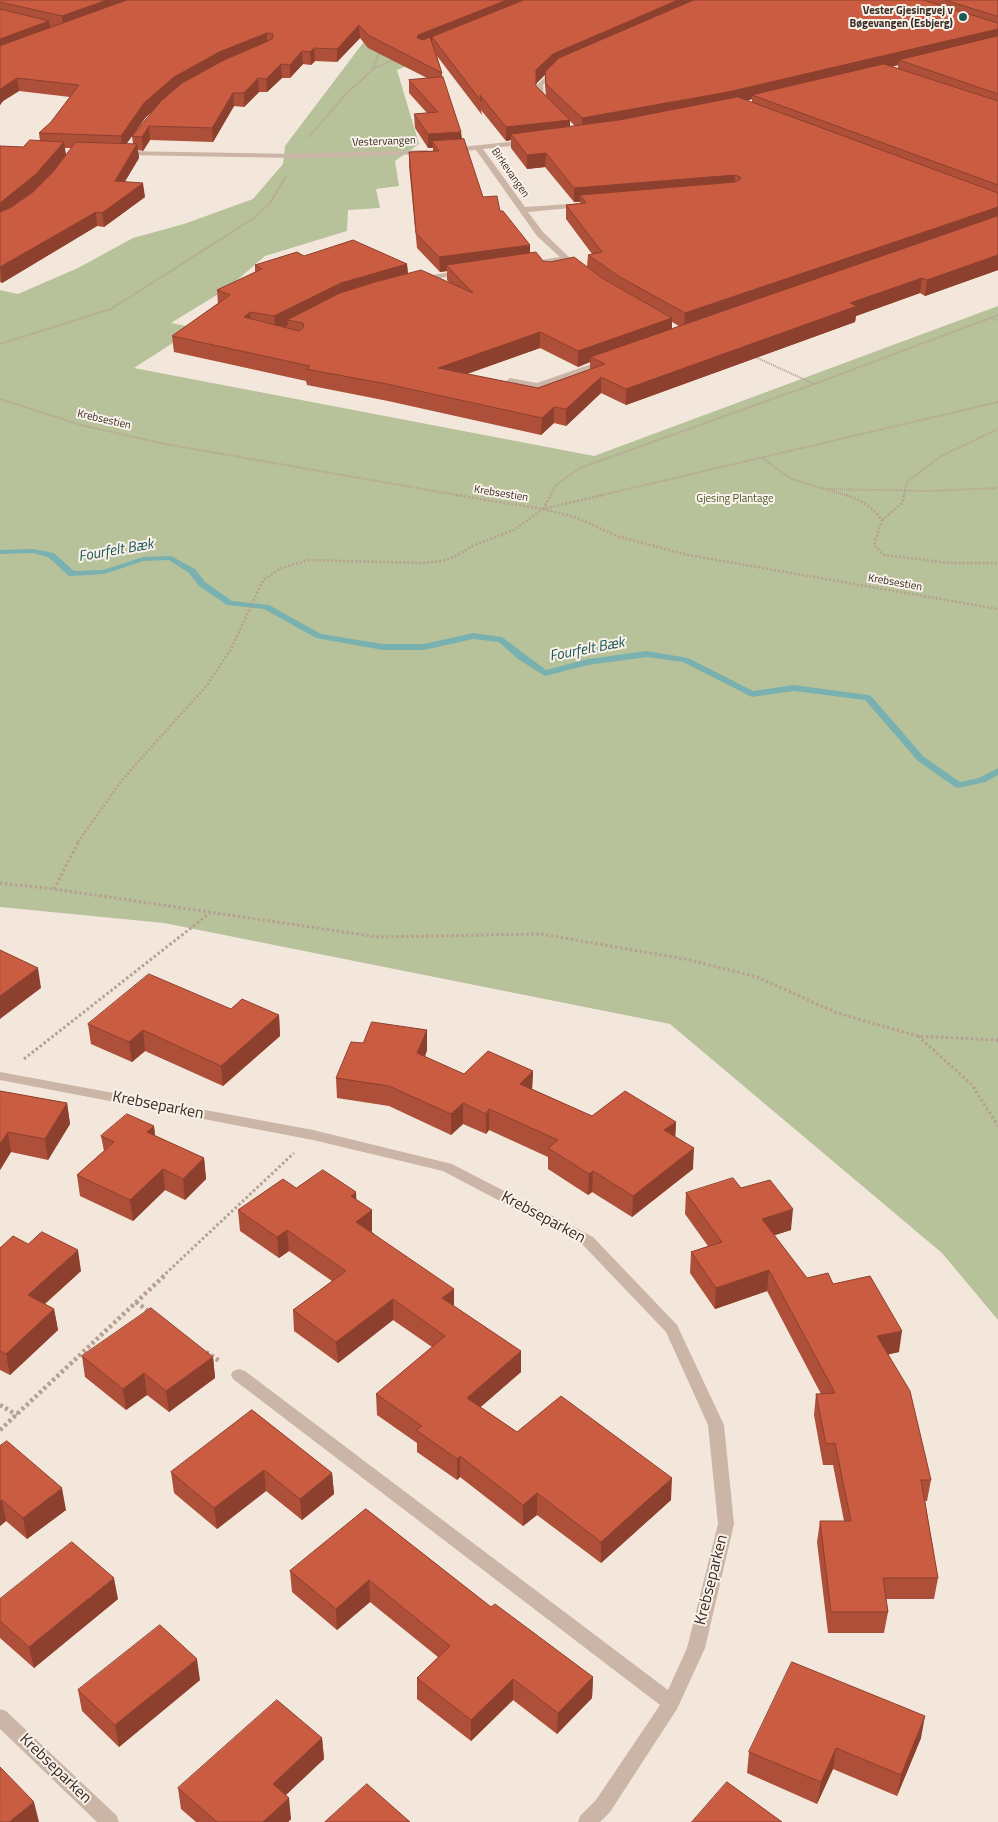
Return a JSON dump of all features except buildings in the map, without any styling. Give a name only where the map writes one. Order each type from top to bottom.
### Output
[{"type":"street","points":[[554,112],[541,99],[540,85],[556,69],[565,65]]},
{"type":"street","points":[[440,151],[534,142]]},
{"type":"street","points":[[126,153],[131,146]]},
{"type":"street","name":"Birkevangen","points":[[479,148],[540,234],[565,259],[580,270]]},
{"type":"street","name":"Vestervangen","points":[[116,153],[296,156],[430,152]]},
{"type":"street","name":"Birkevangen","points":[[522,210],[590,204]]},
{"type":"street","points":[[518,265],[565,259]]},
{"type":"street","points":[[409,282],[472,271]]},
{"type":"street","points":[[510,381],[538,386],[611,360]]},
{"type":"street","name":"Krebseparken","points":[[1,1076],[313,1135],[447,1167],[588,1241],[672,1329],[716,1425],[726,1524],[696,1648],[671,1703],[602,1806],[587,1822]]},
{"type":"street","points":[[239,1375],[671,1703]]},
{"type":"street","name":"Krebseparken","points":[[0,1717],[110,1822]]},
{"type":"path","points":[[373,69],[381,47]]},
{"type":"path","points":[[0,344],[111,309],[254,218],[270,203],[299,149],[338,104],[373,69],[399,58]]},
{"type":"path","points":[[543,509],[556,485],[580,468],[814,384],[998,314]]},
{"type":"path","points":[[991,317],[998,321]]},
{"type":"path","points":[[751,356],[814,384]]},
{"type":"path","name":"Krebsestien","points":[[0,399],[80,425],[165,444],[358,480],[543,509],[575,517],[617,536],[688,555],[998,609]]},
{"type":"path","points":[[54,889],[83,833],[122,780],[207,685],[231,648],[263,580],[281,568],[309,560],[423,563],[442,561],[454,557],[474,545],[514,530],[543,509],[998,402]]},
{"type":"path","points":[[998,429],[941,456],[907,482],[902,504],[882,520],[874,545],[884,555],[949,563],[998,563]]},
{"type":"path","points":[[763,458],[790,478],[850,496],[876,511],[882,520]]},
{"type":"path","points":[[823,489],[904,491],[998,488]]},
{"type":"path","points":[[0,883],[54,889],[378,937],[541,934],[690,960],[756,977],[837,1013],[918,1036],[998,1040]]},
{"type":"path","points":[[1,1076],[210,912]]},
{"type":"path","points":[[918,1036],[972,1085],[998,1126]]},
{"type":"path","points":[[0,1430],[313,1135]]},
{"type":"path","points":[[136,1302],[152,1313]]},
{"type":"path","points":[[199,1347],[239,1375]]},
{"type":"path","points":[[0,1404],[17,1414]]},
{"type":"green space","name":"Gjesing Plantage","points":[[369,35],[432,56],[397,70],[419,144],[395,161],[399,186],[376,189],[380,208],[348,210],[347,231],[265,256],[228,288],[171,323],[196,328],[134,368],[594,456],[998,306],[998,1320],[942,1253],[670,1024],[164,923],[0,907],[0,290],[18,294],[78,268],[133,238],[184,224],[253,199],[283,164],[285,146]]},
{"type":"waterway","name":"Fourfelt Bæk","points":[[0,552],[33,551],[51,555],[72,574],[104,572],[143,559],[171,558],[192,571],[202,584],[230,603],[266,607],[319,636],[383,647],[424,647],[473,636],[502,640],[521,657],[545,673],[588,662],[647,654],[685,660],[752,694],[794,688],[868,698],[921,759],[958,785],[982,780],[998,771]]},
{"type":"place","name":"Vester Gjesingvej v Bøgevangen (Esbjerg)","points":[[963,17]]}]
